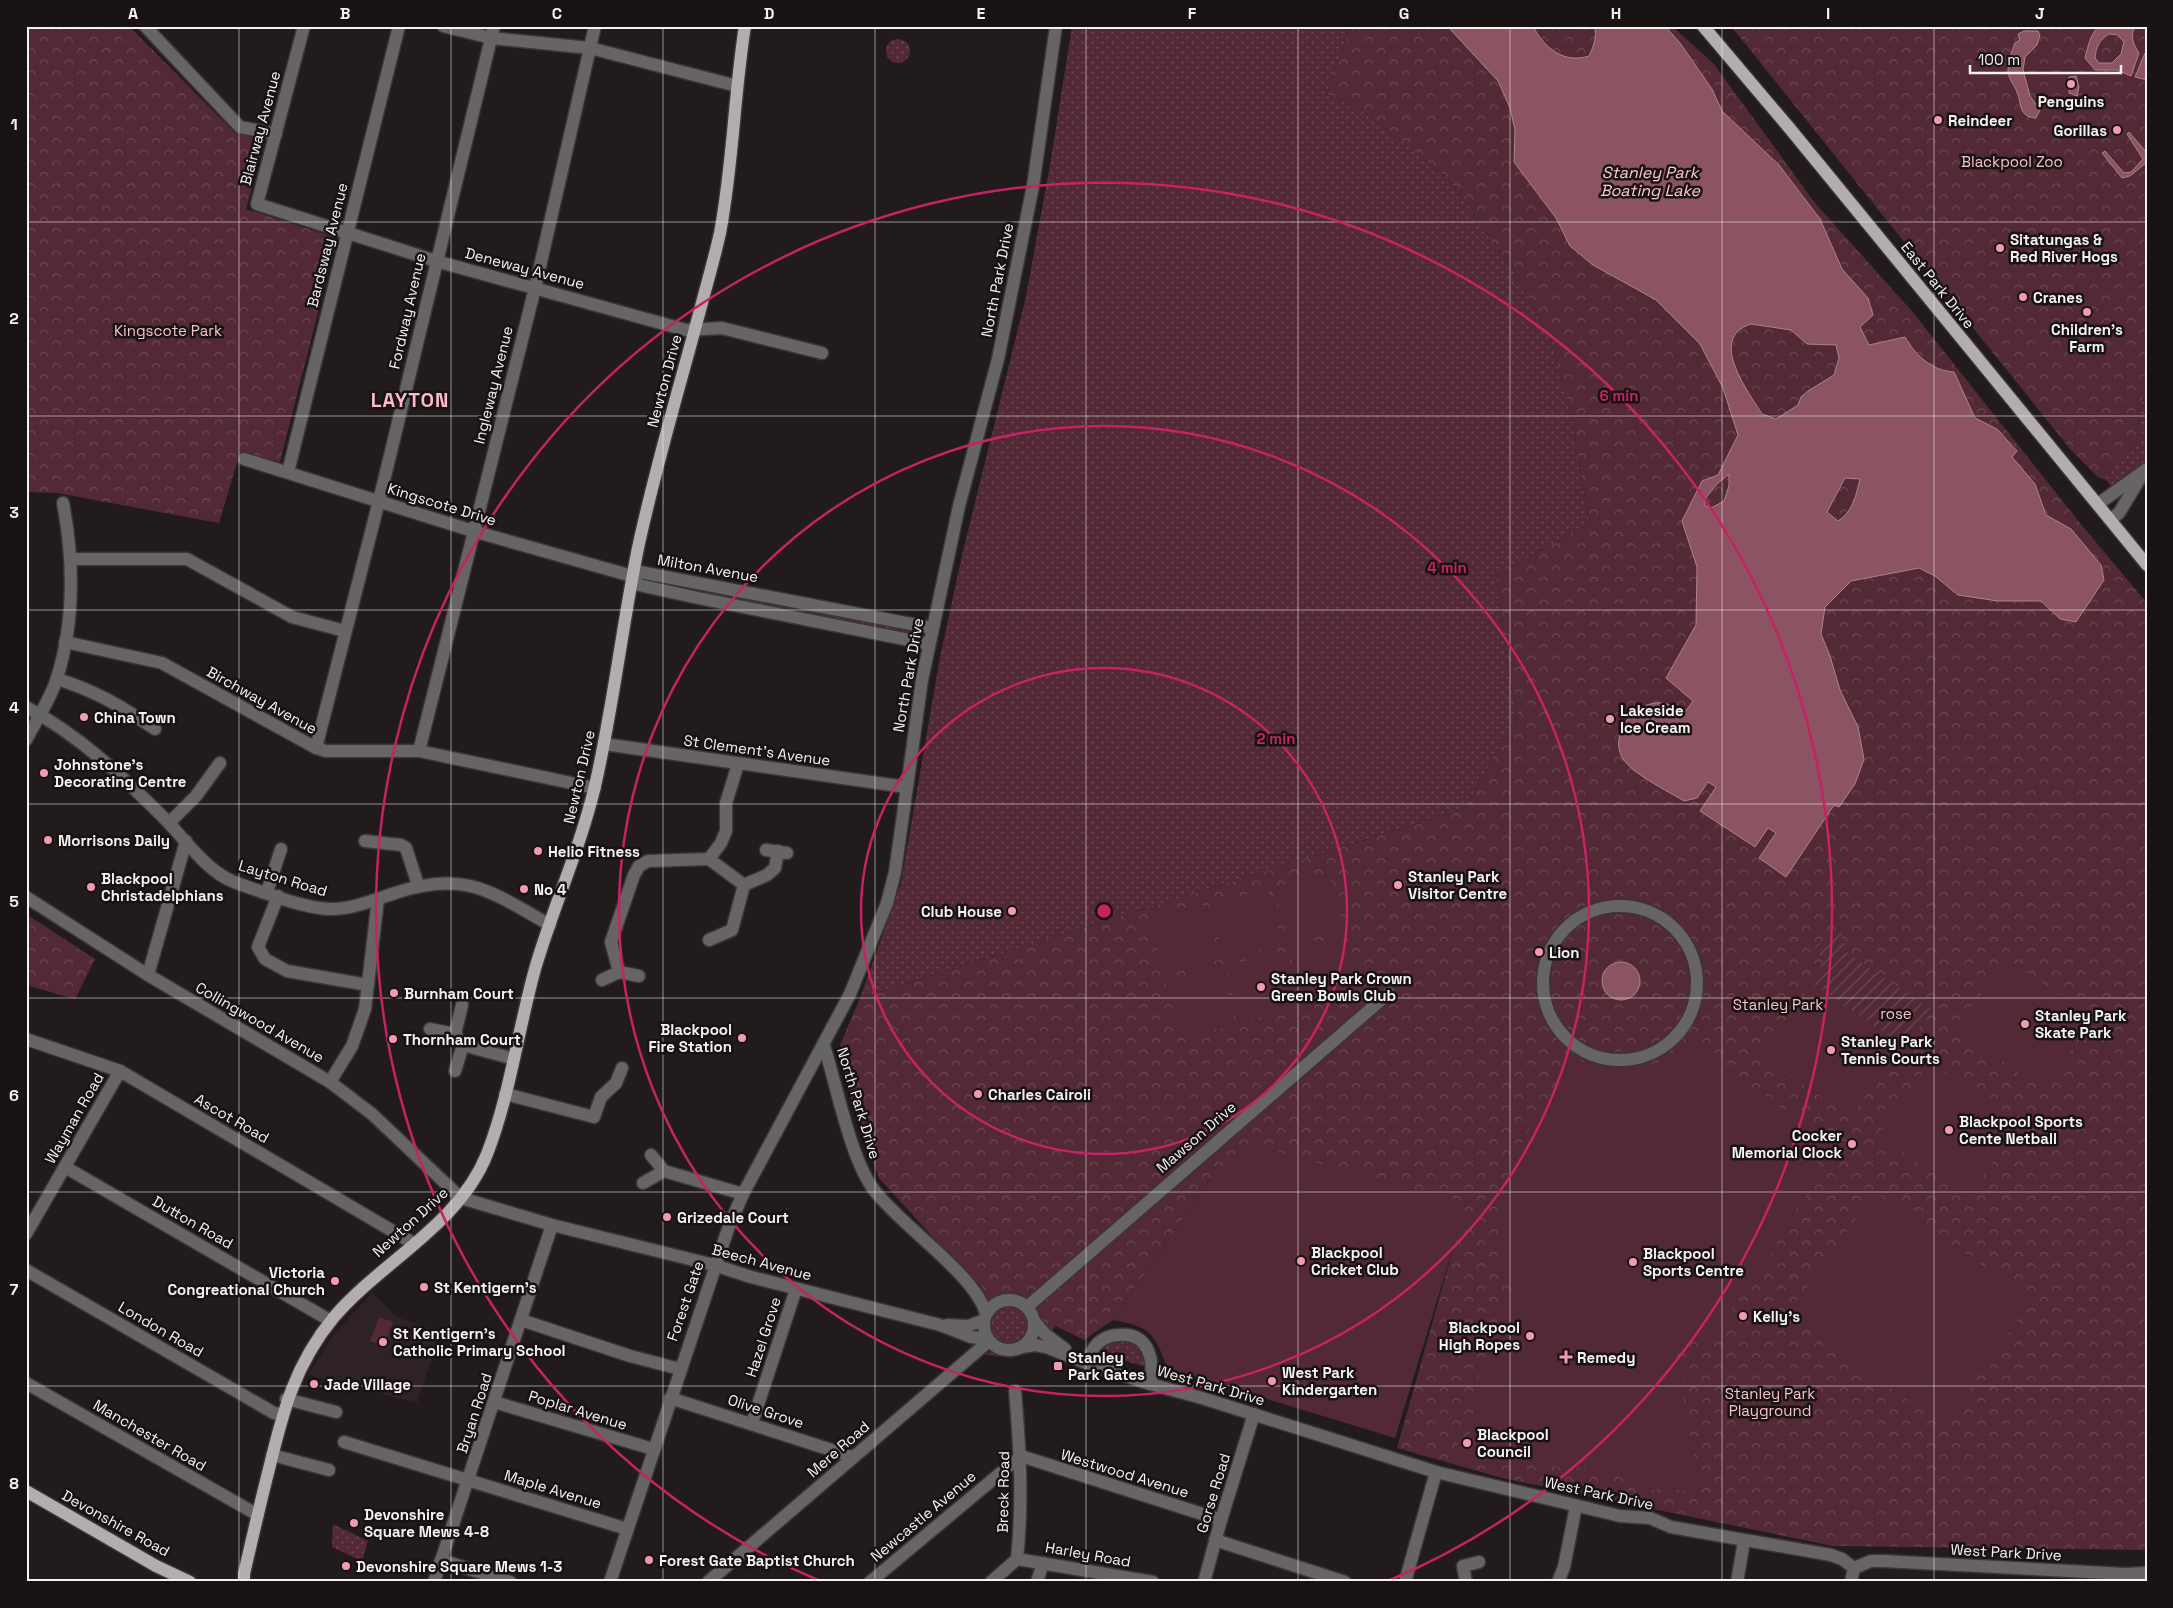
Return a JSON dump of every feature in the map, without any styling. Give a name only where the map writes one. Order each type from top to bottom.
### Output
[{"type":"main road","name":"Newton Drive","points":[[242,1579],[281,1414],[302,1363],[331,1321],[355,1294],[461,1198],[479,1174],[505,1094],[534,972],[583,832],[595,788],[632,576],[651,489],[719,237],[731,158],[737,86],[745,26]]},
{"type":"main road","name":"East Park Drive","points":[[1703,26],[2147,565]]},
{"type":"main road","name":"Devonshire Road","points":[[26,1491],[156,1566],[190,1582]]},
{"type":"street","points":[[145,26],[240,127],[276,134]]},
{"type":"street","name":"Blairway Avenue","points":[[304,26],[257,204],[347,232]]},
{"type":"street","name":"Bardsway Avenue","points":[[288,472],[399,26]]},
{"type":"street","points":[[443,26],[590,48],[737,86]]},
{"type":"street","name":"Ingleway Avenue","points":[[419,750],[535,288],[595,26]]},
{"type":"street","name":"North Park Drive","points":[[985,1317],[981,1301],[964,1280],[886,1205],[873,1188],[857,1155],[824,1046],[850,994],[887,903],[895,872],[906,787],[932,628],[959,506],[1001,342],[1033,186],[1056,26]]},
{"type":"street","points":[[1712,26],[1715,41]]},
{"type":"street","name":"Fordway Avenue","points":[[316,748],[379,501],[492,32]]},
{"type":"street","name":"Deneway Avenue","points":[[347,232],[436,261],[686,330],[722,328],[822,353]]},
{"type":"street","name":"Kingscote Drive","points":[[244,459],[473,531],[632,576]]},
{"type":"street","points":[[2098,504],[2145,471]]},
{"type":"street","points":[[2111,519],[2119,513],[2145,471]]},
{"type":"street","points":[[26,740],[57,679],[66,642],[71,594],[72,559],[63,502]]},
{"type":"street","points":[[72,559],[187,559],[292,617],[345,631]]},
{"type":"street","name":"Milton Avenue","points":[[929,644],[698,598],[639,584],[632,576],[640,572],[932,628]]},
{"type":"street","name":"Birchway Avenue","points":[[66,642],[162,664],[316,748],[326,751],[419,750],[595,788]]},
{"type":"street","points":[[57,679],[89,689],[116,702],[155,729]]},
{"type":"street","name":"Layton Road","points":[[26,707],[39,714],[115,770],[222,875],[272,894],[330,910],[378,899],[437,882],[482,888],[550,925]]},
{"type":"street","name":"St Clement's Avenue","points":[[604,744],[906,787]]},
{"type":"street","points":[[170,824],[196,796],[220,763]]},
{"type":"street","points":[[709,859],[721,843],[726,831],[726,802],[738,764]]},
{"type":"street","points":[[148,975],[186,840]]},
{"type":"street","points":[[365,841],[401,845],[406,848],[418,886]]},
{"type":"street","points":[[281,849],[272,894],[258,947],[265,959],[287,971],[368,984]]},
{"type":"street","points":[[744,885],[767,875],[775,868],[777,851]]},
{"type":"street","points":[[619,972],[610,942],[639,866],[658,859],[709,859],[744,885]]},
{"type":"street","points":[[709,940],[737,932],[744,885]]},
{"type":"street","name":"Collingwood Avenue","points":[[26,897],[148,975],[330,1082],[372,1114],[461,1198]]},
{"type":"street","points":[[330,1082],[352,1046],[365,1008],[378,899]]},
{"type":"street","points":[[1628,906],[1648,911],[1664,920],[1678,932],[1689,948],[1696,970],[1695,1000],[1684,1026],[1671,1042],[1654,1053],[1635,1059],[1614,1060],[1594,1056],[1576,1047],[1557,1026],[1545,1000],[1544,973],[1549,955],[1558,938],[1571,924],[1588,913],[1606,907],[1628,906]]},
{"type":"street","points":[[602,980],[619,972],[639,976]]},
{"type":"street","name":"Mawson Drive","points":[[1027,1307],[1388,993]]},
{"type":"street","points":[[455,1034],[462,1005]]},
{"type":"street","points":[[430,1029],[455,1034],[463,1045],[514,1058]]},
{"type":"street","name":"Ascot Road","points":[[26,1039],[120,1071],[413,1243]]},
{"type":"street","points":[[455,1071],[463,1045]]},
{"type":"street","name":"Forest Gate","points":[[610,1582],[714,1265],[743,1194],[824,1046]]},
{"type":"street","points":[[505,1094],[594,1118],[601,1097],[616,1083],[622,1068]]},
{"type":"street","name":"Wayman Road","points":[[26,1234],[120,1071]]},
{"type":"street","points":[[651,1155],[664,1171],[743,1194]]},
{"type":"street","name":"Dutton Road","points":[[65,1167],[331,1321]]},
{"type":"street","points":[[643,1184],[664,1171]]},
{"type":"street","name":"Beech Avenue","points":[[461,1198],[552,1225],[714,1265],[796,1289],[940,1325],[971,1337],[988,1340]]},
{"type":"street","name":"Bryan Road","points":[[434,1582],[469,1481],[552,1225]]},
{"type":"street","name":"London Road","points":[[26,1270],[274,1413],[281,1414]]},
{"type":"street","name":"North Park Drive","points":[[964,1280],[1000,1301]]},
{"type":"street","name":"Hazel Grove","points":[[752,1423],[796,1289]]},
{"type":"street","points":[[1000,1301],[1015,1301],[1027,1307],[1034,1321],[1032,1336],[1022,1347],[1007,1351],[997,1348],[988,1340],[984,1330],[985,1317],[992,1306],[1000,1301]]},
{"type":"street","name":"Beech Avenue","points":[[940,1325],[968,1326],[985,1317]]},
{"type":"street","points":[[521,1320],[630,1356],[680,1369]]},
{"type":"street","name":"West Park Drive","points":[[1034,1321],[1050,1338],[1086,1363]]},
{"type":"street","points":[[1086,1363],[1098,1343],[1107,1337],[1132,1335],[1146,1344],[1150,1355],[1152,1372],[1150,1384]]},
{"type":"street","name":"Mere Road","points":[[708,1582],[988,1340]]},
{"type":"street","name":"West Park Drive","points":[[1022,1347],[1041,1346],[1150,1384],[1254,1414],[1436,1472],[1620,1516],[1650,1518],[1671,1527],[1831,1555],[1842,1559],[1854,1568],[1871,1561],[1883,1561],[2126,1574],[2147,1573]]},
{"type":"street","name":"Manchester Road","points":[[26,1383],[258,1516]]},
{"type":"street","name":"Breck Road","points":[[1015,1391],[1021,1456],[1022,1513],[1017,1559]]},
{"type":"street","name":"Olive Grove","points":[[670,1398],[752,1423],[847,1456],[850,1459]]},
{"type":"street","points":[[286,1399],[336,1412]]},
{"type":"street","name":"Poplar Avenue","points":[[494,1402],[653,1449]]},
{"type":"street","name":"Gorse Road","points":[[1204,1582],[1254,1414]]},
{"type":"street","name":"Maple Avenue","points":[[344,1442],[627,1529]]},
{"type":"street","points":[[272,1455],[329,1470]]},
{"type":"street","name":"Westwood Avenue","points":[[1021,1456],[1221,1520]]},
{"type":"street","name":"Newcastle Avenue","points":[[870,1582],[1021,1456]]},
{"type":"street","points":[[1405,1582],[1436,1472]]},
{"type":"street","points":[[1558,1582],[1564,1566],[1576,1506]]},
{"type":"street","points":[[1215,1540],[1345,1582]]},
{"type":"street","points":[[1737,1582],[1744,1541]]},
{"type":"street","points":[[990,1582],[1017,1559]]},
{"type":"street","name":"Harley Road","points":[[1017,1559],[1120,1579],[1153,1582]]},
{"type":"street","points":[[441,1560],[510,1582]]},
{"type":"street","points":[[1466,1582],[1463,1566],[1479,1562]]},
{"type":"street","points":[[1037,1582],[1043,1563]]},
{"type":"street","points":[[1851,1582],[1854,1568]]},
{"type":"shaded area","name":"St Kentigern's Catholic Primary School","points":[[372,1293],[397,1317],[441,1332],[417,1403],[308,1375],[334,1334]]},
{"type":"green space","name":"Kingscote Park","points":[[26,26],[129,26],[235,133],[265,140],[246,209],[337,238],[280,462],[240,453],[219,523],[57,493],[26,492]]},
{"type":"green space","points":[[1072,26],[1350,26],[1327,94],[1360,109],[1447,177],[1514,271],[1552,343],[1573,424],[1589,524],[1496,576],[1508,674],[1518,714],[1464,809],[860,998],[901,883],[940,657],[963,551],[1026,296],[1050,165]]},
{"type":"green space","name":"Stanley Park","points":[[1350,26],[1672,26],[1714,64],[1815,203],[1911,310],[2084,528],[2147,603],[2147,1550],[1833,1546],[1502,1478],[1397,1448],[1466,1203],[1213,1175],[1113,1320],[1084,1340],[1056,1326],[1050,1333],[1025,1299],[1012,1298],[987,1305],[981,1286],[971,1279],[879,1178],[850,1096],[840,1045],[860,998],[1464,809],[1518,714],[1508,674],[1496,576],[1589,524],[1573,424],[1552,343],[1514,271],[1447,177],[1360,109],[1327,94]]},
{"type":"green space","name":"Blackpool Zoo","points":[[1731,26],[2147,26],[2147,391],[2139,408],[2136,443],[2122,461],[2098,477],[2070,449]]},
{"type":"green space","points":[[898,39],[907,42],[910,51],[907,60],[898,63],[889,60],[886,51],[889,42]]},
{"type":"green space","points":[[2147,391],[2147,469],[2115,491],[2106,480],[2098,477],[2116,466],[2133,449],[2138,436],[2139,408]]},
{"type":"green space","points":[[648,573],[923,626],[919,642],[645,588]]},
{"type":"green space","name":"Stanley Park Crown Green Bowls Club","points":[[1329,874],[1344,929],[1289,944],[1274,888]]},
{"type":"green space","name":"Stanley Park Crown Green Bowls Club","points":[[1268,889],[1282,945],[1225,959],[1210,904]]},
{"type":"green space","points":[[1206,905],[1219,960],[1165,975],[1149,919]]},
{"type":"green space","points":[[26,914],[95,959],[75,999],[26,985]]},
{"type":"green space","name":"rose","points":[[1841,933],[1846,952],[1929,1008],[1929,1014],[1907,1045],[1901,1045],[1812,983],[1825,959],[1813,950],[1818,944]]},
{"type":"green space","name":"Stanley Park Crown Green Bowls Club","points":[[1345,936],[1359,993],[1304,1007],[1289,951]]},
{"type":"green space","name":"Stanley Park Crown Green Bowls Club","points":[[1283,951],[1297,1008],[1239,1022],[1226,966]]},
{"type":"green space","name":"Stanley Park Skate Park","points":[[2006,958],[2093,1018],[2043,1090],[1956,1029]]},
{"type":"green space","name":"Stanley Park Crown Green Bowls Club","points":[[1222,967],[1235,1025],[1181,1038],[1165,980]]},
{"type":"green space","name":"Stanley Park Tennis Courts","points":[[1812,983],[1901,1045],[1851,1117],[1762,1055]]},
{"type":"green space","name":"Blackpool Sports Centre","points":[[1687,1042],[1815,1131],[1820,1177],[1775,1238],[1774,1249],[1708,1344],[1688,1338],[1680,1344],[1676,1357],[1685,1377],[1681,1388],[1701,1494],[1665,1487],[1654,1490],[1643,1483],[1565,1464],[1563,1468],[1506,1456],[1496,1471],[1486,1466],[1462,1462],[1465,1450],[1457,1446],[1459,1438],[1468,1440],[1477,1412],[1469,1409],[1506,1294],[1503,1289],[1520,1293],[1522,1290],[1501,1275],[1499,1230],[1501,1201],[1507,1179],[1525,1137],[1575,1059],[1608,1069],[1640,1069],[1662,1061]]},
{"type":"green space","name":"Blackpool Sports Cente Netball","points":[[1931,1063],[2019,1125],[1967,1198],[1879,1135]]},
{"type":"green space","name":"Blackpool Cricket Club","points":[[1247,1144],[1467,1203],[1395,1438],[1168,1369],[1155,1340],[1150,1334],[1144,1329],[1113,1320],[1213,1175]]},
{"type":"green space","points":[[1875,1192],[2032,1299],[1944,1425],[1787,1315]]},
{"type":"green space","points":[[1014,1305],[1022,1308],[1028,1314],[1031,1326],[1028,1338],[1022,1344],[1006,1347],[998,1344],[992,1338],[989,1322],[992,1314],[998,1308]]},
{"type":"green space","points":[[379,1317],[393,1322],[384,1346],[370,1341]]},
{"type":"green space","points":[[1124,1339],[1140,1349],[1143,1353],[1146,1367],[1099,1353],[1106,1344]]},
{"type":"green space","points":[[1031,1349],[1038,1351],[1011,1358],[982,1354],[995,1351],[1012,1354]]},
{"type":"green space","points":[[333,1524],[368,1541],[362,1561],[332,1547]]},
{"type":"water","name":"Stanley Park Boating Lake","points":[[1459,26],[1533,26],[1543,41],[1556,52],[1571,58],[1580,58],[1589,56],[1591,53],[1595,37],[1594,26],[1665,26],[1680,43],[1712,89],[1722,111],[1779,165],[1820,219],[1842,269],[1868,298],[1873,315],[1860,327],[1869,345],[1905,337],[1925,361],[1938,369],[1954,372],[1975,418],[1997,429],[2017,451],[2012,457],[2035,484],[2046,515],[2071,529],[2101,565],[2104,580],[2076,622],[2060,619],[2041,601],[1998,601],[1958,595],[1935,576],[1919,568],[1851,581],[1825,607],[1821,634],[1840,690],[1858,727],[1864,759],[1855,784],[1839,807],[1834,805],[1786,877],[1759,858],[1776,833],[1768,828],[1755,847],[1700,811],[1716,787],[1708,782],[1697,798],[1684,801],[1633,769],[1622,757],[1619,748],[1621,731],[1625,722],[1639,709],[1647,705],[1664,703],[1685,712],[1693,701],[1666,678],[1696,625],[1697,567],[1682,521],[1702,481],[1718,475],[1738,435],[1723,388],[1700,344],[1656,300],[1593,265],[1570,246],[1556,218],[1514,162],[1515,130],[1510,108],[1498,81],[1450,29]],"holes":[[[1751,324],[1791,330],[1807,344],[1836,345],[1839,358],[1834,375],[1808,391],[1801,397],[1798,405],[1776,419],[1762,414],[1741,379],[1731,353],[1732,341],[1738,331]],[[1729,474],[1729,486],[1724,501],[1711,508],[1705,506],[1704,500],[1718,483]],[[1845,478],[1860,479],[1853,503],[1847,513],[1838,521],[1827,512]]]},
{"type":"water","points":[[2099,26],[2135,26],[2133,40],[2139,53],[2131,76],[2117,70],[2095,70],[2085,58],[2093,33]],"holes":[[[2109,34],[2118,35],[2124,42],[2121,54],[2112,63],[2099,63],[2095,58],[2100,41]]]},
{"type":"water","points":[[2024,31],[2038,31],[2040,35],[2037,45],[2025,57],[2023,70],[2030,96],[2040,110],[2036,118],[2030,117],[2023,112],[2017,92],[2008,73],[2015,43],[2020,40],[2018,34]]},
{"type":"water","points":[[2145,53],[2147,54],[2147,80],[2135,77]]},
{"type":"water","points":[[2076,76],[2079,87],[2077,96],[2069,93],[2069,77]]},
{"type":"water","points":[[2129,132],[2147,153],[2147,162],[2130,176],[2122,178],[2102,153],[2105,151],[2124,173],[2131,172],[2143,159],[2127,134]]},
{"type":"water","points":[[1621,962],[1634,968],[1640,981],[1634,994],[1621,1000],[1608,994],[1602,981],[1608,968]]},
{"type":"place","name":"Penguins","points":[[2071,84]]},
{"type":"place","name":"Reindeer","points":[[1938,120]]},
{"type":"place","name":"Gorillas","points":[[2117,130]]},
{"type":"place","name":"Sitatungas & Red River Hogs","points":[[2000,248]]},
{"type":"place","name":"Cranes","points":[[2023,297]]},
{"type":"place","name":"Children's Farm","points":[[2087,312]]},
{"type":"place","name":"China Town","points":[[84,717]]},
{"type":"place","name":"Lakeside Ice Cream","points":[[1610,719]]},
{"type":"place","name":"Johnstone's Decorating Centre","points":[[44,773]]},
{"type":"place","name":"Morrisons Daily","points":[[48,840]]},
{"type":"place","name":"Helio Fitness","points":[[538,851]]},
{"type":"place","name":"Stanley Park Visitor Centre","points":[[1398,885]]},
{"type":"place","name":"Blackpool Christadelphians","points":[[91,887]]},
{"type":"place","name":"No 4","points":[[524,889]]},
{"type":"place","name":"Club House","points":[[1012,911]]},
{"type":"place","name":"Lion","points":[[1539,952]]},
{"type":"place","name":"Stanley Park Crown Green Bowls Club","points":[[1261,987]]},
{"type":"place","name":"Burnham Court","points":[[394,993]]},
{"type":"place","name":"Stanley Park Skate Park","points":[[2025,1024]]},
{"type":"place","name":"Blackpool Fire Station","points":[[742,1038]]},
{"type":"place","name":"Thornham Court","points":[[393,1039]]},
{"type":"place","name":"Stanley Park Tennis Courts","points":[[1831,1050]]},
{"type":"place","name":"Charles Cairoli","points":[[978,1094]]},
{"type":"place","name":"Blackpool Sports Cente Netball","points":[[1949,1130]]},
{"type":"place","name":"Cocker Memorial Clock","points":[[1852,1144]]},
{"type":"place","name":"Grizedale Court","points":[[667,1217]]},
{"type":"place","name":"Blackpool Cricket Club","points":[[1301,1261]]},
{"type":"place","name":"Blackpool Sports Centre","points":[[1633,1262]]},
{"type":"place","name":"Victoria Congreational Church","points":[[335,1281]]},
{"type":"place","name":"St Kentigern's","points":[[424,1287]]},
{"type":"place","name":"Kelly's","points":[[1743,1316]]},
{"type":"place","name":"Blackpool High Ropes","points":[[1530,1336]]},
{"type":"place","name":"St Kentigern's Catholic Primary School","points":[[383,1342]]},
{"type":"place","name":"Remedy","points":[[1566,1357]]},
{"type":"place","name":"Stanley Park Gates","points":[[1058,1366]]},
{"type":"place","name":"West Park Kindergarten","points":[[1272,1381]]},
{"type":"place","name":"Jade Village","points":[[314,1384]]},
{"type":"place","name":"Blackpool Council","points":[[1467,1443]]},
{"type":"place","name":"Devonshire Square Mews 4-8","points":[[354,1523]]},
{"type":"place","name":"Forest Gate Baptist Church","points":[[649,1560]]},
{"type":"place","name":"Devonshire Square Mews 1-3","points":[[346,1566]]},
{"type":"district","name":"LAYTON","points":[[410,400]]},
{"type":"park label","name":"Stanley Park Playground","points":[[1770,1402]]}]
